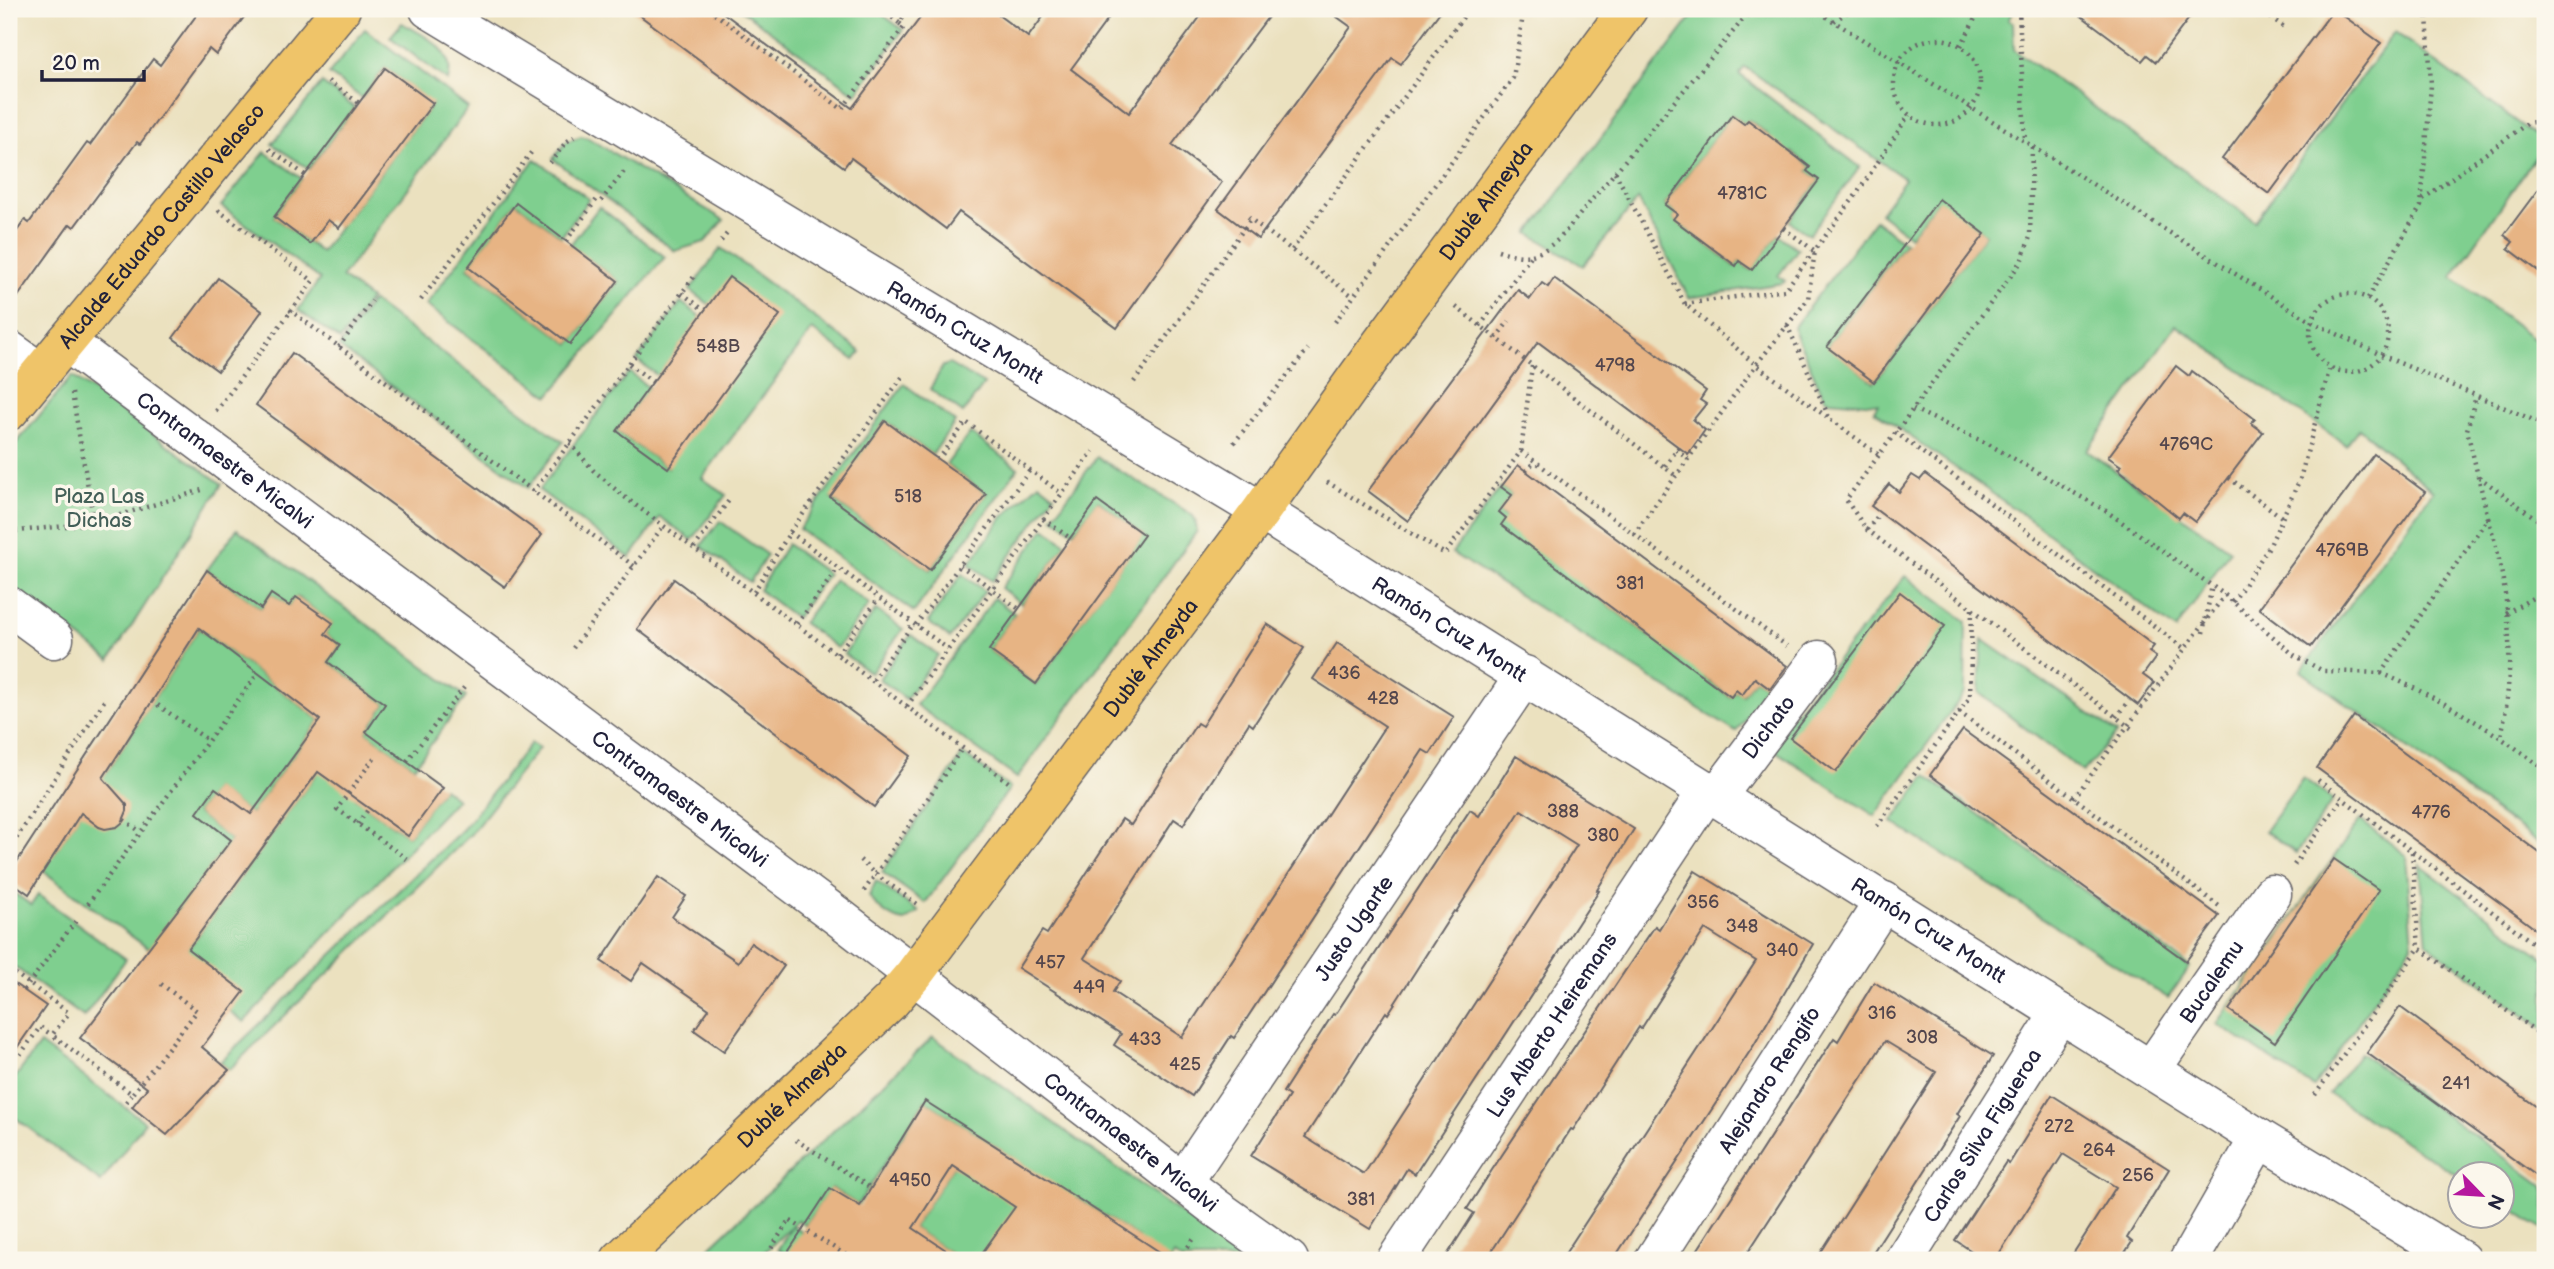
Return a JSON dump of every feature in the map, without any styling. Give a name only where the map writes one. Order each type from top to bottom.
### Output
[{"type":"main road","name":"Alcalde Eduardo Castillo Velasco","points":[[9,411],[341,9]]},
{"type":"main road","name":"Dublé Almeyda","points":[[620,1260],[891,1001],[914,974],[1261,511],[1392,327],[1628,9]]},
{"type":"street","name":"Ramón Cruz Montt","points":[[429,9],[1261,511],[2259,1138],[2461,1260]]},
{"type":"street","name":"Contramaestre Micalvi","points":[[66,342],[914,974],[1183,1182],[1289,1260]]},
{"type":"street","points":[[9,349],[41,373]]},
{"type":"street","points":[[9,606],[54,639]]},
{"type":"street","name":"Dichato","points":[[1712,793],[1807,656]]},
{"type":"street","name":"Justo Ugarte","points":[[1183,1182],[1525,675]]},
{"type":"street","name":"Lus Alberto Heiremans","points":[[1396,1260],[1712,793]]},
{"type":"street","name":"Bucalemu","points":[[2151,1070],[2273,894]]},
{"type":"street","name":"Alejandro Rengifo","points":[[1654,1260],[1884,901]]},
{"type":"street","name":"Carlos Silva Figueroa","points":[[1904,1260],[2060,1013]]},
{"type":"street","points":[[2189,1260],[2259,1138]]},
{"type":"path","points":[[709,9],[842,109],[904,27],[881,9]]},
{"type":"path","points":[[899,23],[910,9]]},
{"type":"path","points":[[1292,250],[1469,9]]},
{"type":"path","points":[[1335,322],[1513,78],[1524,9]]},
{"type":"path","points":[[1498,250],[1519,257],[1540,254],[1560,238],[1752,9]]},
{"type":"path","points":[[1814,9],[2312,322],[2381,355],[2545,425]]},
{"type":"path","points":[[1834,21],[1852,9]]},
{"type":"path","points":[[1961,47],[1980,9]]},
{"type":"path","points":[[2019,9],[2025,142]]},
{"type":"path","points":[[2259,9],[2284,27]]},
{"type":"path","points":[[2368,298],[2421,206],[2431,85],[2427,13]]},
{"type":"path","points":[[1933,39],[1947,40],[1961,47],[1971,55],[1978,68],[1978,96],[1971,108],[1961,118],[1948,124],[1920,122],[1909,115],[1895,90],[1899,62],[1919,43],[1933,39]]},
{"type":"path","points":[[322,76],[359,103]]},
{"type":"path","points":[[1685,304],[1785,290],[1909,115]]},
{"type":"path","points":[[2422,199],[2528,123],[2534,122],[2545,130]]},
{"type":"path","points":[[265,146],[305,174]]},
{"type":"path","points":[[2032,146],[2030,237],[2021,262],[1846,500],[1867,530],[2130,727]]},
{"type":"path","points":[[421,300],[533,150]]},
{"type":"path","points":[[565,241],[630,163]]},
{"type":"path","points":[[1615,172],[1685,304],[1756,365],[1880,455]]},
{"type":"path","points":[[210,419],[313,281],[215,207]]},
{"type":"path","points":[[1134,382],[1250,218],[1354,297]]},
{"type":"path","points":[[1783,228],[1815,251]]},
{"type":"path","points":[[1634,534],[1756,365],[1808,299],[1815,251]]},
{"type":"path","points":[[1480,326],[1531,255]]},
{"type":"path","points":[[533,492],[696,274]]},
{"type":"path","points":[[682,293],[705,311]]},
{"type":"path","points":[[2349,294],[2368,298],[2377,305],[2386,320],[2388,338],[2381,355],[2373,364],[2357,371],[2339,371],[2330,367],[2315,352],[2311,340],[2312,322],[2317,310],[2331,298],[2349,294]]},
{"type":"path","points":[[339,346],[372,301]]},
{"type":"path","points":[[1456,307],[1676,476]]},
{"type":"path","points":[[291,311],[634,566]]},
{"type":"path","points":[[1496,338],[1509,321]]},
{"type":"path","points":[[1787,325],[1830,419]]},
{"type":"path","points":[[1234,443],[1308,349]]},
{"type":"path","points":[[629,364],[653,382]]},
{"type":"path","points":[[1327,482],[1445,554],[1521,451],[1532,366]]},
{"type":"path","points":[[2234,602],[2270,545],[2300,479],[2330,367]]},
{"type":"path","points":[[754,592],[790,532],[903,376]]},
{"type":"path","points":[[72,393],[94,523]]},
{"type":"path","points":[[2476,396],[2467,430],[2503,581],[2506,613],[2510,674],[2501,737]]},
{"type":"path","points":[[1913,408],[1990,445],[2106,511],[2212,585],[2294,655],[2323,671],[2381,673],[2430,694],[2501,737],[2545,769]]},
{"type":"path","points":[[938,460],[966,422],[1062,494]]},
{"type":"path","points":[[1895,432],[2185,649]]},
{"type":"path","points":[[570,443],[602,478],[1040,805]]},
{"type":"path","points":[[907,706],[1095,447]]},
{"type":"path","points":[[1665,467],[1677,449],[1688,459]]},
{"type":"path","points":[[1521,451],[1807,656]]},
{"type":"path","points":[[1526,471],[1535,461]]},
{"type":"path","points":[[873,680],[1030,470]]},
{"type":"path","points":[[2479,476],[2545,525]]},
{"type":"path","points":[[2229,478],[2283,517]]},
{"type":"path","points":[[9,532],[94,523],[202,490]]},
{"type":"path","points":[[694,548],[730,499]]},
{"type":"path","points":[[1867,530],[1880,513]]},
{"type":"path","points":[[2381,673],[2488,518]]},
{"type":"path","points":[[1043,519],[1070,538]]},
{"type":"path","points":[[573,648],[664,525]]},
{"type":"path","points":[[790,532],[948,649]]},
{"type":"path","points":[[960,565],[1019,609]]},
{"type":"path","points":[[797,624],[838,568]]},
{"type":"path","points":[[2203,633],[2212,585]]},
{"type":"path","points":[[2506,613],[2545,591]]},
{"type":"path","points":[[2074,798],[2130,727],[2225,595]]},
{"type":"path","points":[[837,654],[879,598]]},
{"type":"path","points":[[1877,826],[1970,697],[1972,609]]},
{"type":"path","points":[[88,904],[258,673]]},
{"type":"path","points":[[407,761],[459,692]]},
{"type":"path","points":[[9,850],[106,698]]},
{"type":"path","points":[[2116,717],[2129,700]]},
{"type":"path","points":[[152,701],[209,741]]},
{"type":"path","points":[[1959,712],[2229,913]]},
{"type":"path","points":[[864,891],[963,747]]},
{"type":"path","points":[[374,758],[338,809],[411,862]]},
{"type":"path","points":[[2318,780],[2545,952]]},
{"type":"path","points":[[2273,894],[2341,800]]},
{"type":"path","points":[[358,824],[369,808]]},
{"type":"path","points":[[124,820],[141,832]]},
{"type":"path","points":[[2315,1095],[2419,948],[2412,852]]},
{"type":"path","points":[[860,860],[927,911]]},
{"type":"path","points":[[24,990],[78,918]]},
{"type":"path","points":[[2419,948],[2545,1038]]},
{"type":"path","points":[[9,969],[69,1013],[52,1035]]},
{"type":"path","points":[[126,1102],[197,1011],[162,984]]},
{"type":"path","points":[[9,1047],[20,1055],[40,1027],[132,1094]]},
{"type":"path","points":[[812,1150],[871,1188]]},
{"type":"path","points":[[764,1260],[789,1220],[854,1260]]},
{"type":"green space","points":[[740,9],[875,9],[903,30],[856,94]]},
{"type":"green space","points":[[1698,9],[2015,9],[2008,20],[2013,23],[2014,50],[2255,221],[2395,32],[2545,143],[2452,277],[2545,347],[2545,694],[2536,707],[2545,714],[2545,847],[2301,671],[2433,491],[2359,428],[2346,445],[2176,325],[2087,451],[2230,550],[2176,630],[2036,524],[1874,411],[1878,404],[1829,400],[1824,397],[1793,328],[1875,220],[1905,243],[1828,346],[1874,382],[1985,234],[1938,201],[1910,236],[1880,213],[1905,179],[1745,67],[1739,74],[1860,167],[1809,235],[1789,221],[1819,180],[1807,171],[1810,167],[1792,152],[1787,157],[1767,134],[1749,120],[1744,124],[1732,115],[1665,205],[1677,214],[1674,219],[1735,266],[1739,261],[1751,270],[1778,235],[1798,249],[1778,276],[1785,281],[1783,283],[1689,298],[1638,199],[1583,266],[1529,233]]},
{"type":"green space","points":[[402,23],[437,44],[448,60],[448,81],[390,37]]},
{"type":"green space","points":[[365,29],[468,108],[342,277],[370,299],[340,340],[298,310],[320,279],[221,206],[265,152],[302,179],[274,217],[321,252],[432,104],[385,68],[362,98],[329,74]]},
{"type":"green space","points":[[322,83],[355,108],[309,169],[272,144]]},
{"type":"green space","points":[[581,136],[724,220],[705,242],[675,251],[553,159],[566,142]]},
{"type":"green space","points":[[535,159],[589,199],[561,237],[516,203],[468,268],[570,344],[618,281],[570,245],[599,207],[665,257],[549,396],[426,305]]},
{"type":"green space","points":[[721,248],[861,352],[854,360],[812,330],[702,478],[726,495],[692,540],[660,517],[630,558],[539,490],[629,372],[649,388],[617,431],[668,468],[710,305],[690,290]]},
{"type":"green space","points":[[372,301],[563,442],[528,488],[339,347]]},
{"type":"green space","points":[[681,302],[701,317],[658,376],[637,360]]},
{"type":"green space","points":[[949,364],[984,384],[963,413],[930,389],[943,366]]},
{"type":"green space","name":"Plaza Las Dichas","points":[[72,376],[222,484],[110,660],[9,585],[9,452]]},
{"type":"green space","points":[[904,384],[955,422],[932,455],[885,421],[831,498],[930,570],[986,494],[946,465],[970,433],[1018,468],[914,612],[799,529]]},
{"type":"green space","points":[[1097,457],[1191,514],[1195,519],[1197,531],[1017,778],[916,705],[994,598],[1015,614],[989,650],[1036,684],[1143,535],[1098,501],[1074,532],[1053,517]]},
{"type":"green space","points":[[1039,483],[1054,495],[992,581],[969,564],[1003,517]]},
{"type":"green space","points":[[1501,487],[1512,495],[1499,513],[1588,579],[1583,586],[1649,636],[1710,670],[1705,678],[1730,697],[1736,690],[1743,695],[1755,678],[1769,688],[1736,732],[1452,553]]},
{"type":"green space","points":[[720,521],[767,555],[750,582],[701,546]]},
{"type":"green space","points":[[1045,528],[1066,544],[1022,604],[1001,588]]},
{"type":"green space","points":[[237,529],[466,697],[414,767],[366,732],[385,704],[328,662],[340,645],[325,634],[332,623],[297,597],[289,606],[271,594],[261,609],[207,570]]},
{"type":"green space","points":[[787,544],[828,574],[796,618],[759,590]]},
{"type":"green space","points":[[962,574],[985,591],[950,638],[928,622]]},
{"type":"green space","points":[[1905,576],[1966,621],[1965,692],[1875,816],[1768,746]]},
{"type":"green space","points":[[835,580],[869,604],[837,648],[803,623]]},
{"type":"green space","points":[[876,610],[903,629],[871,673],[844,654]]},
{"type":"green space","points":[[199,628],[320,720],[251,814],[215,789],[197,813],[231,840],[149,949],[43,871]]},
{"type":"green space","points":[[911,635],[938,655],[906,699],[879,679]]},
{"type":"green space","points":[[1982,639],[2117,733],[2083,772],[1979,693]]},
{"type":"green space","points":[[344,736],[380,763],[355,798],[408,836],[443,788],[457,799],[244,1022],[173,969]]},
{"type":"green space","points":[[531,743],[539,748],[470,835],[229,1070],[220,1062],[463,829]]},
{"type":"green space","points":[[963,754],[1010,788],[925,903],[882,872]]},
{"type":"green space","points":[[1926,776],[2190,967],[2168,998],[1892,822]]},
{"type":"green space","points":[[2303,778],[2333,800],[2296,853],[2265,831]]},
{"type":"green space","points":[[2360,820],[2406,855],[2413,944],[2314,1087],[2217,1024]]},
{"type":"green space","points":[[2420,865],[2545,959],[2545,1030],[2427,944]]},
{"type":"green space","points":[[876,881],[919,912],[905,921],[884,912],[869,896]]},
{"type":"green space","points":[[9,889],[31,905],[38,895],[126,959],[84,1017],[9,963]]},
{"type":"green space","points":[[933,1037],[1246,1260],[1181,1260],[1174,1255],[1171,1260],[1124,1260],[1138,1238],[1077,1198],[1035,1260],[1012,1260],[989,1245],[977,1260],[961,1260],[913,1228],[953,1166],[1036,1173],[925,1101],[858,1205],[831,1188],[806,1225],[798,1220],[792,1225],[847,1260],[797,1260],[778,1249],[792,1226],[756,1260],[696,1260]]},
{"type":"green space","points":[[40,1044],[145,1122],[101,1182],[9,1113],[9,1086]]},
{"type":"green space","points":[[2360,1053],[2508,1160],[2446,1160],[2446,1168],[2329,1094]]},
{"type":"green space","points":[[2516,1166],[2545,1187],[2545,1230],[2516,1211]]},
{"type":"building","points":[[201,9],[250,9],[216,55],[209,49],[140,144],[137,142],[74,227],[70,224],[9,309],[9,242],[25,220],[29,223],[153,59],[160,65]]},
{"type":"building","points":[[631,9],[718,9],[852,108],[927,9],[990,9],[1028,37],[1049,9],[1115,9],[1071,69],[1129,113],[1206,9],[1274,9],[1172,145],[1222,182],[1117,328],[959,212],[946,229],[851,158],[844,167]]},
{"type":"building","points":[[1326,9],[1442,9],[1401,64],[1392,58],[1258,239],[1218,209],[1351,27]]},
{"type":"building","points":[[2072,9],[2196,9],[2156,62],[2147,55],[2142,61]]},
{"type":"building","points":[[2334,9],[2381,43],[2269,194],[2222,159]]},
{"type":"building","points":[[385,68],[433,103],[339,228],[328,220],[310,244],[274,217]]},
{"type":"building","points":[[1732,115],[1744,124],[1748,120],[1810,167],[1807,171],[1819,180],[1752,270],[1739,261],[1736,266],[1673,219],[1677,214],[1665,205]]},
{"type":"building","points":[[2545,180],[2545,276],[2508,248],[2513,242],[2504,235]]},
{"type":"building","points":[[1939,199],[1985,234],[1874,382],[1827,347]]},
{"type":"building","points":[[516,203],[618,281],[570,344],[468,267]]},
{"type":"building","points":[[729,277],[780,315],[668,468],[617,431]]},
{"type":"building","points":[[218,278],[262,311],[218,371],[173,338]]},
{"type":"building","points":[[1554,278],[1706,391],[1700,400],[1706,404],[1693,420],[1705,430],[1688,454],[1538,342],[1408,521],[1368,491],[1518,290],[1530,299],[1542,283],[1548,287]]},
{"type":"building","points":[[292,353],[542,535],[505,587],[256,405]]},
{"type":"building","points":[[2176,366],[2189,376],[2192,371],[2255,419],[2251,423],[2263,432],[2195,522],[2183,513],[2179,518],[2118,469],[2121,466],[2108,457]]},
{"type":"building","points":[[885,421],[986,494],[930,570],[830,497]]},
{"type":"building","points":[[2374,454],[2425,492],[2311,647],[2259,608]]},
{"type":"building","points":[[1518,465],[1787,666],[1770,689],[1755,678],[1742,695],[1736,690],[1731,697],[1501,525],[1506,518],[1499,512],[1512,495],[1501,487]]},
{"type":"building","points":[[1925,474],[2154,646],[2149,652],[2156,657],[2143,675],[2154,683],[2138,705],[1871,506],[1889,484],[1899,492],[1912,475],[1920,480]]},
{"type":"building","points":[[1097,501],[1144,535],[1036,684],[989,650]]},
{"type":"building","points":[[207,570],[261,609],[271,594],[289,606],[296,597],[333,623],[325,634],[340,645],[328,662],[385,704],[366,732],[443,788],[408,836],[318,772],[188,949],[244,992],[202,1047],[229,1070],[167,1135],[132,1107],[147,1088],[80,1038],[231,840],[197,813],[215,788],[251,814],[320,720],[199,628],[103,778],[127,805],[122,823],[117,827],[105,829],[81,813],[29,894],[9,880],[9,874]]},
{"type":"building","points":[[674,579],[911,756],[874,807],[637,629]]},
{"type":"building","points":[[1900,592],[1945,626],[1836,772],[1790,738]]},
{"type":"building","points":[[1267,624],[1304,648],[1253,726],[1249,723],[1183,825],[1174,819],[1084,958],[1120,981],[1113,992],[1182,1037],[1385,726],[1313,679],[1337,643],[1454,717],[1430,754],[1423,750],[1234,1038],[1231,1036],[1192,1096],[1114,1045],[1121,1034],[1018,968],[1042,931],[1047,934],[1122,819],[1131,825],[1197,723],[1202,726]]},
{"type":"building","points":[[2354,716],[2545,857],[2545,936],[2317,768]]},
{"type":"building","points":[[1963,730],[2219,916],[2186,961],[1930,775]]},
{"type":"building","points":[[1516,756],[1634,829],[1597,890],[1599,891],[1415,1174],[1407,1169],[1370,1229],[1251,1156],[1289,1096],[1283,1092],[1333,1014],[1335,1015],[1470,810],[1479,816]],"holes":[[[1521,810],[1577,845],[1364,1174],[1305,1137]]]},
{"type":"building","points":[[2334,859],[2379,890],[2275,1042],[2229,1010]]},
{"type":"building","points":[[1695,871],[1813,944],[1754,1045],[1613,1260],[1561,1260],[1756,961],[1705,929],[1486,1260],[1444,1260],[1474,1213],[1467,1209],[1492,1170],[1655,926],[1659,929]]},
{"type":"building","points":[[658,877],[686,896],[672,917],[738,962],[751,943],[784,966],[724,1051],[694,1030],[709,1009],[643,963],[631,981],[601,961]]},
{"type":"building","points":[[9,980],[46,1006],[9,1059]]},
{"type":"building","points":[[1874,982],[1993,1056],[1957,1114],[1960,1116],[1868,1260],[1816,1260],[1936,1072],[1885,1041],[1743,1260],[1691,1260],[1834,1038],[1838,1041]]},
{"type":"building","points":[[2400,1007],[2545,1113],[2545,1182],[2516,1160],[2367,1053]]},
{"type":"building","points":[[2052,1095],[2169,1169],[2127,1238],[2132,1242],[2120,1260],[2069,1260],[2116,1187],[2063,1154],[1995,1260],[1985,1260],[1955,1240],[2006,1162],[2009,1164]]},
{"type":"building","points":[[925,1101],[1172,1260],[977,1260],[1015,1207],[953,1166],[913,1228],[961,1260],[783,1260],[830,1188],[860,1206]]}]
